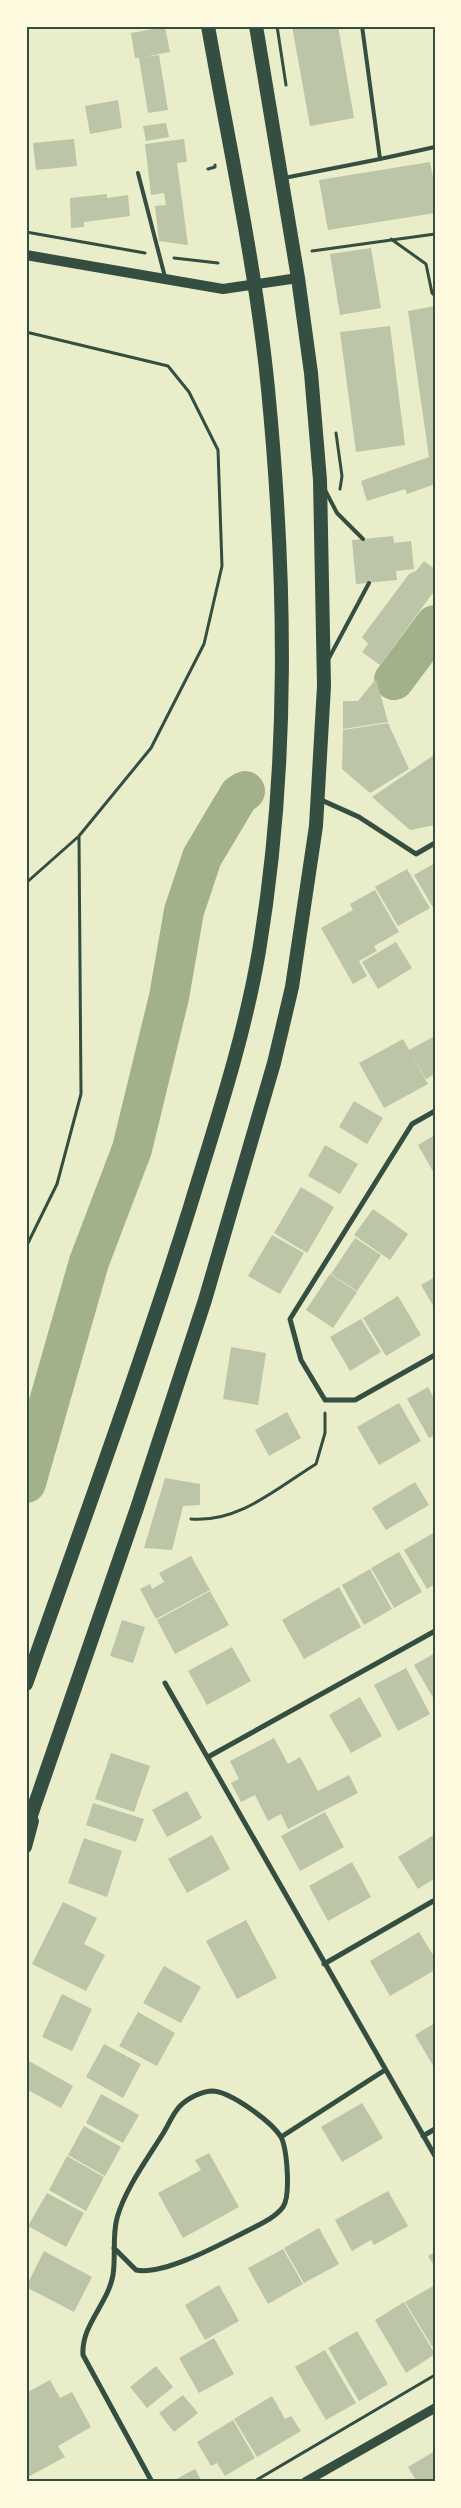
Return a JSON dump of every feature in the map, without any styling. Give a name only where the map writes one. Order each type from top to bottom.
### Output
[{"type":"highway","points":[[26,1684],[167,1281],[234,1066],[259,952],[278,792],[282,680],[282,582],[268,387],[253,284],[208,26]]},
{"type":"highway","points":[[26,1830],[205,1300],[274,1064],[292,987],[319,799],[324,666],[320,480],[311,372],[298,278],[256,26]]},
{"type":"main road","points":[[26,255],[223,289],[298,278]]},
{"type":"main road","points":[[26,1847],[39,1794]]},
{"type":"street","points":[[319,799],[359,817],[416,854],[435,843]]},
{"type":"street","points":[[435,1111],[412,1124],[290,1319],[301,1360],[325,1400],[355,1400],[435,1355]]},
{"type":"street","points":[[208,1757],[435,1631]]},
{"type":"street","points":[[165,1683],[435,2156]]},
{"type":"street","points":[[324,1964],[435,1900]]},
{"type":"street","points":[[281,2137],[385,2070]]},
{"type":"street","points":[[114,2248],[136,2270],[152,2270],[205,2252],[270,2219],[283,2206],[289,2191],[281,2137],[254,2112],[231,2095],[213,2091],[194,2096],[180,2106],[142,2166],[117,2216],[114,2248],[113,2275],[109,2290],[88,2329],[82,2345],[83,2355],[152,2482]]},
{"type":"street","points":[[423,2136],[435,2129]]},
{"type":"street","points":[[304,2482],[435,2408]]},
{"type":"lane","points":[[362,26],[380,159]]},
{"type":"lane","points":[[282,178],[435,147]]},
{"type":"lane","points":[[138,173],[166,279]]},
{"type":"lane","points":[[320,480],[337,512],[363,539]]},
{"type":"lane","points":[[324,666],[369,583]]},
{"type":"path","points":[[208,168],[215,168]]},
{"type":"path","points":[[26,232],[160,256],[218,263]]},
{"type":"path","points":[[312,250],[435,234]]},
{"type":"path","points":[[390,239],[426,264],[432,293],[435,296]]},
{"type":"path","points":[[26,332],[168,366],[189,392],[218,450],[222,566],[204,644],[151,748],[79,836],[26,883]]},
{"type":"path","points":[[26,1246],[57,1184],[81,1094],[79,836]]},
{"type":"path","points":[[191,1519],[209,1520],[239,1512],[316,1464],[325,1433],[325,1400]]},
{"type":"path","points":[[252,2482],[435,2375]]},
{"type":"building","points":[[292,26],[338,26],[354,118],[310,126]]},
{"type":"building","points":[[165,27],[170,52],[144,57],[159,55],[168,110],[148,113],[139,58],[135,58],[131,33]]},
{"type":"building","points":[[118,100],[122,128],[90,134],[85,106]]},
{"type":"building","points":[[166,123],[169,137],[146,141],[143,126]]},
{"type":"building","points":[[74,139],[77,166],[36,170],[33,143]]},
{"type":"building","points":[[184,139],[187,162],[177,163],[188,245],[159,241],[155,206],[166,205],[164,193],[151,195],[145,144]]},
{"type":"building","points":[[430,162],[435,187],[435,213],[328,230],[319,180]]},
{"type":"building","points":[[107,194],[107,198],[128,195],[130,216],[84,222],[84,227],[71,228],[70,198]]},
{"type":"building","points":[[371,248],[381,308],[340,315],[330,254]]},
{"type":"building","points":[[435,306],[435,484],[407,494],[405,489],[367,501],[361,481],[429,457],[408,311]]},
{"type":"building","points":[[390,326],[405,445],[356,452],[340,332]]},
{"type":"building","points":[[393,536],[394,543],[411,541],[414,569],[396,571],[397,580],[356,584],[352,540]]},
{"type":"building","points":[[424,561],[435,569],[435,590],[380,665],[362,652],[368,644],[362,637],[409,574],[416,571]]},
{"type":"building","points":[[376,679],[388,722],[343,729],[343,701],[358,701]]},
{"type":"building","points":[[388,723],[409,769],[370,793],[342,769],[343,730]]},
{"type":"building","points":[[434,755],[435,825],[410,830],[372,797]]},
{"type":"building","points":[[435,863],[435,911],[414,875]]},
{"type":"building","points":[[407,869],[430,908],[398,926],[375,887]]},
{"type":"building","points":[[375,890],[399,932],[374,946],[377,951],[359,961],[367,976],[353,984],[321,928],[353,910],[350,904]]},
{"type":"building","points":[[396,942],[412,968],[378,989],[362,962]]},
{"type":"building","points":[[435,1036],[435,1074],[426,1079],[409,1050]]},
{"type":"building","points":[[403,1039],[428,1084],[384,1108],[359,1063]]},
{"type":"building","points":[[354,1101],[383,1118],[367,1144],[339,1127]]},
{"type":"building","points":[[435,1135],[435,1175],[418,1145]]},
{"type":"building","points":[[325,1145],[358,1164],[340,1194],[308,1176]]},
{"type":"building","points":[[301,1187],[334,1207],[307,1253],[274,1233]]},
{"type":"building","points":[[373,1209],[408,1234],[390,1260],[354,1235]]},
{"type":"building","points":[[272,1235],[304,1253],[280,1294],[248,1276]]},
{"type":"building","points":[[355,1238],[381,1255],[357,1291],[331,1274]]},
{"type":"building","points":[[330,1274],[357,1292],[333,1328],[306,1310]]},
{"type":"building","points":[[435,1277],[435,1309],[421,1285]]},
{"type":"building","points":[[398,1296],[421,1335],[386,1356],[363,1318]]},
{"type":"building","points":[[361,1319],[381,1352],[350,1371],[330,1337]]},
{"type":"building","points":[[231,1347],[266,1353],[258,1405],[223,1399]]},
{"type":"building","points":[[428,1387],[435,1400],[435,1435],[429,1438],[407,1399]]},
{"type":"building","points":[[399,1403],[421,1441],[379,1465],[357,1427]]},
{"type":"building","points":[[287,1412],[301,1438],[269,1456],[255,1430]]},
{"type":"building","points":[[165,1478],[200,1484],[200,1505],[183,1506],[172,1550],[144,1548]]},
{"type":"building","points":[[415,1482],[429,1505],[386,1530],[372,1508]]},
{"type":"building","points":[[435,1532],[435,1584],[427,1589],[404,1550]]},
{"type":"building","points":[[399,1552],[422,1592],[394,1608],[371,1568]]},
{"type":"building","points":[[191,1556],[210,1590],[156,1619],[140,1589],[150,1584],[152,1589],[164,1582],[159,1573]]},
{"type":"building","points":[[370,1569],[392,1609],[364,1625],[342,1585]]},
{"type":"building","points":[[339,1587],[361,1627],[304,1659],[282,1620]]},
{"type":"building","points":[[210,1591],[229,1625],[175,1654],[157,1620]]},
{"type":"building","points":[[122,1620],[145,1627],[133,1663],[110,1656]]},
{"type":"building","points":[[232,1647],[251,1681],[207,1705],[188,1671]]},
{"type":"building","points":[[435,1653],[435,1701],[414,1665]]},
{"type":"building","points":[[406,1668],[430,1714],[398,1731],[374,1685]]},
{"type":"building","points":[[360,1697],[382,1736],[351,1753],[329,1715]]},
{"type":"building","points":[[274,1738],[288,1764],[300,1757],[318,1791],[349,1775],[358,1793],[288,1829],[281,1814],[268,1821],[255,1795],[241,1802],[231,1783],[239,1779],[230,1761]]},
{"type":"building","points":[[111,1753],[150,1766],[134,1812],[95,1799]]},
{"type":"building","points":[[187,1791],[202,1818],[167,1837],[152,1810]]},
{"type":"building","points":[[93,1803],[144,1819],[136,1842],[86,1825]]},
{"type":"building","points":[[325,1812],[344,1847],[300,1871],[281,1836]]},
{"type":"building","points":[[435,1834],[435,1878],[418,1889],[398,1857]]},
{"type":"building","points":[[212,1835],[230,1869],[187,1893],[168,1859]]},
{"type":"building","points":[[84,1838],[122,1851],[107,1897],[68,1883]]},
{"type":"building","points":[[352,1862],[371,1897],[328,1921],[309,1886]]},
{"type":"building","points":[[63,1902],[97,1918],[84,1944],[105,1955],[86,1991],[32,1964]]},
{"type":"building","points":[[246,1920],[277,1978],[237,1999],[206,1941]]},
{"type":"building","points":[[419,1932],[435,1958],[435,1970],[390,1996],[370,1961]]},
{"type":"building","points":[[164,1966],[201,1987],[181,2023],[143,2003]]},
{"type":"building","points":[[62,1994],[92,2009],[72,2051],[42,2037]]},
{"type":"building","points":[[138,2012],[175,2033],[157,2066],[119,2046]]},
{"type":"building","points":[[435,2023],[435,2069],[415,2035]]},
{"type":"building","points":[[104,2044],[141,2064],[123,2098],[86,2077]]},
{"type":"building","points":[[29,2061],[73,2086],[61,2108],[26,2089],[26,2065]]},
{"type":"building","points":[[101,2094],[139,2115],[123,2143],[86,2123]]},
{"type":"building","points":[[362,2103],[383,2138],[342,2162],[321,2127]]},
{"type":"building","points":[[84,2126],[121,2147],[105,2176],[68,2155]]},
{"type":"building","points":[[209,2153],[239,2207],[183,2238],[158,2193],[201,2170],[195,2160]]},
{"type":"building","points":[[67,2156],[104,2177],[86,2211],[49,2190]]},
{"type":"building","points":[[388,2191],[408,2226],[374,2245],[371,2240],[352,2251],[335,2220]]},
{"type":"building","points":[[47,2193],[84,2213],[66,2247],[28,2226]]},
{"type":"building","points":[[319,2228],[339,2264],[304,2283],[284,2248]]},
{"type":"building","points":[[283,2249],[303,2284],[268,2304],[248,2268]]},
{"type":"building","points":[[44,2251],[92,2277],[74,2312],[26,2287]]},
{"type":"building","points":[[435,2252],[435,2267],[428,2256]]},
{"type":"building","points":[[219,2285],[239,2321],[205,2340],[185,2305]]},
{"type":"building","points":[[435,2285],[435,2351],[405,2302]]},
{"type":"building","points":[[404,2302],[435,2354],[406,2373],[375,2320]]},
{"type":"building","points":[[357,2331],[388,2384],[359,2401],[328,2348]]},
{"type":"building","points":[[214,2338],[234,2374],[199,2393],[179,2358]]},
{"type":"building","points":[[325,2350],[356,2403],[326,2420],[295,2367]]},
{"type":"building","points":[[156,2366],[173,2387],[147,2408],[130,2387]]},
{"type":"building","points":[[50,2380],[60,2398],[72,2392],[91,2427],[58,2446],[65,2457],[26,2478],[26,2393]]},
{"type":"building","points":[[183,2395],[198,2413],[174,2432],[159,2413]]},
{"type":"building","points":[[272,2396],[285,2419],[291,2416],[301,2431],[257,2457],[234,2419]]},
{"type":"building","points":[[233,2420],[255,2458],[225,2476],[217,2463],[211,2466],[197,2442]]},
{"type":"building","points":[[435,2451],[435,2482],[417,2482],[408,2467]]},
{"type":"building","points":[[195,2469],[202,2482],[171,2482]]},
{"type":"waterway","points":[[394,680],[435,625]]},
{"type":"waterway","points":[[26,1483],[89,1262],[132,1149],[169,997],[184,911],[202,857],[239,795],[245,791]]}]
